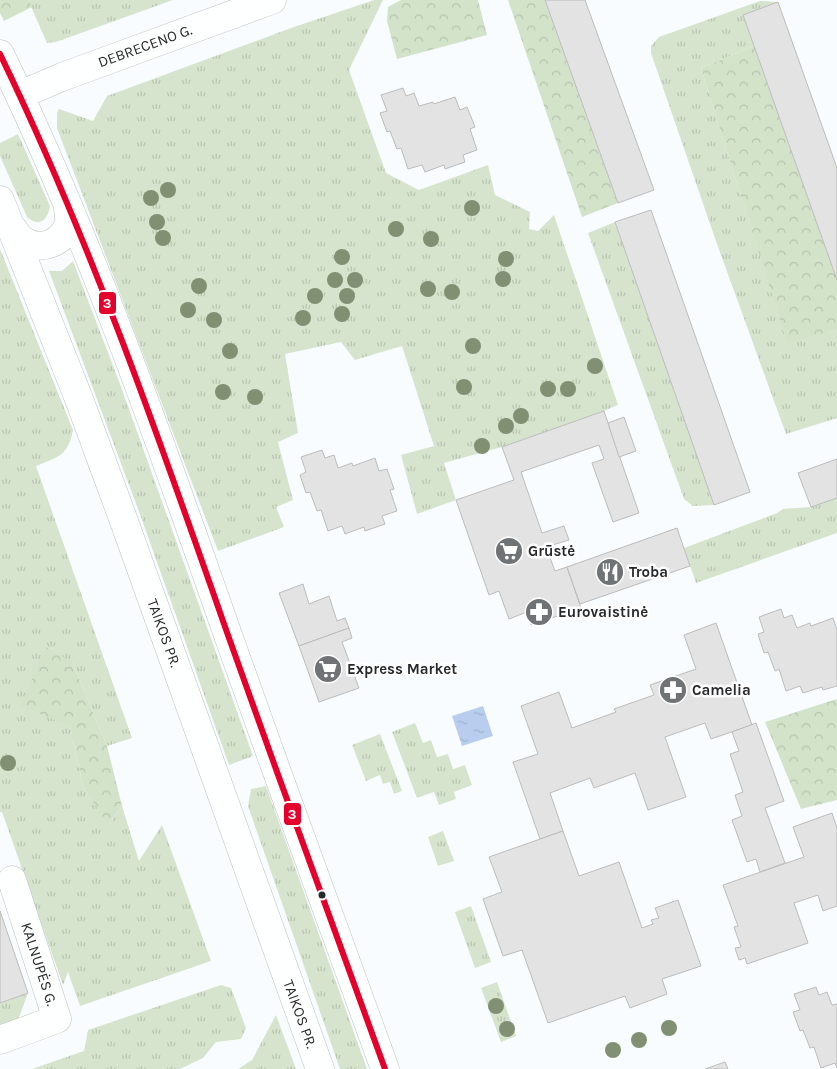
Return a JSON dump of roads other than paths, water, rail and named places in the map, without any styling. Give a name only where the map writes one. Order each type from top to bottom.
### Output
[{"type":"main road","name":"DEBRECENO G.","points":[[20,95],[62,77],[272,0]]},
{"type":"main road","points":[[0,54],[20,95],[68,207],[137,378],[385,1069]]},
{"type":"main road","name":"TAIKOS PR.","points":[[0,200],[13,229],[125,524],[320,1069]]},
{"type":"main road","points":[[13,229],[22,240],[36,246],[51,244],[63,236],[69,222],[68,207]]},
{"type":"main road","name":"KALNUPĖS G.","points":[[0,1040],[57,1018],[12,880]]},
{"type":"water","points":[[483,706],[493,736],[462,746],[452,716]]},
{"type":"place","name":"Grūstė","points":[[509,551]]},
{"type":"place","name":"Troba","points":[[610,572]]},
{"type":"place","name":"Eurovaistinė","points":[[539,612]]},
{"type":"place","name":"Express Market","points":[[328,669]]},
{"type":"place","name":"Camelia","points":[[673,690]]}]
